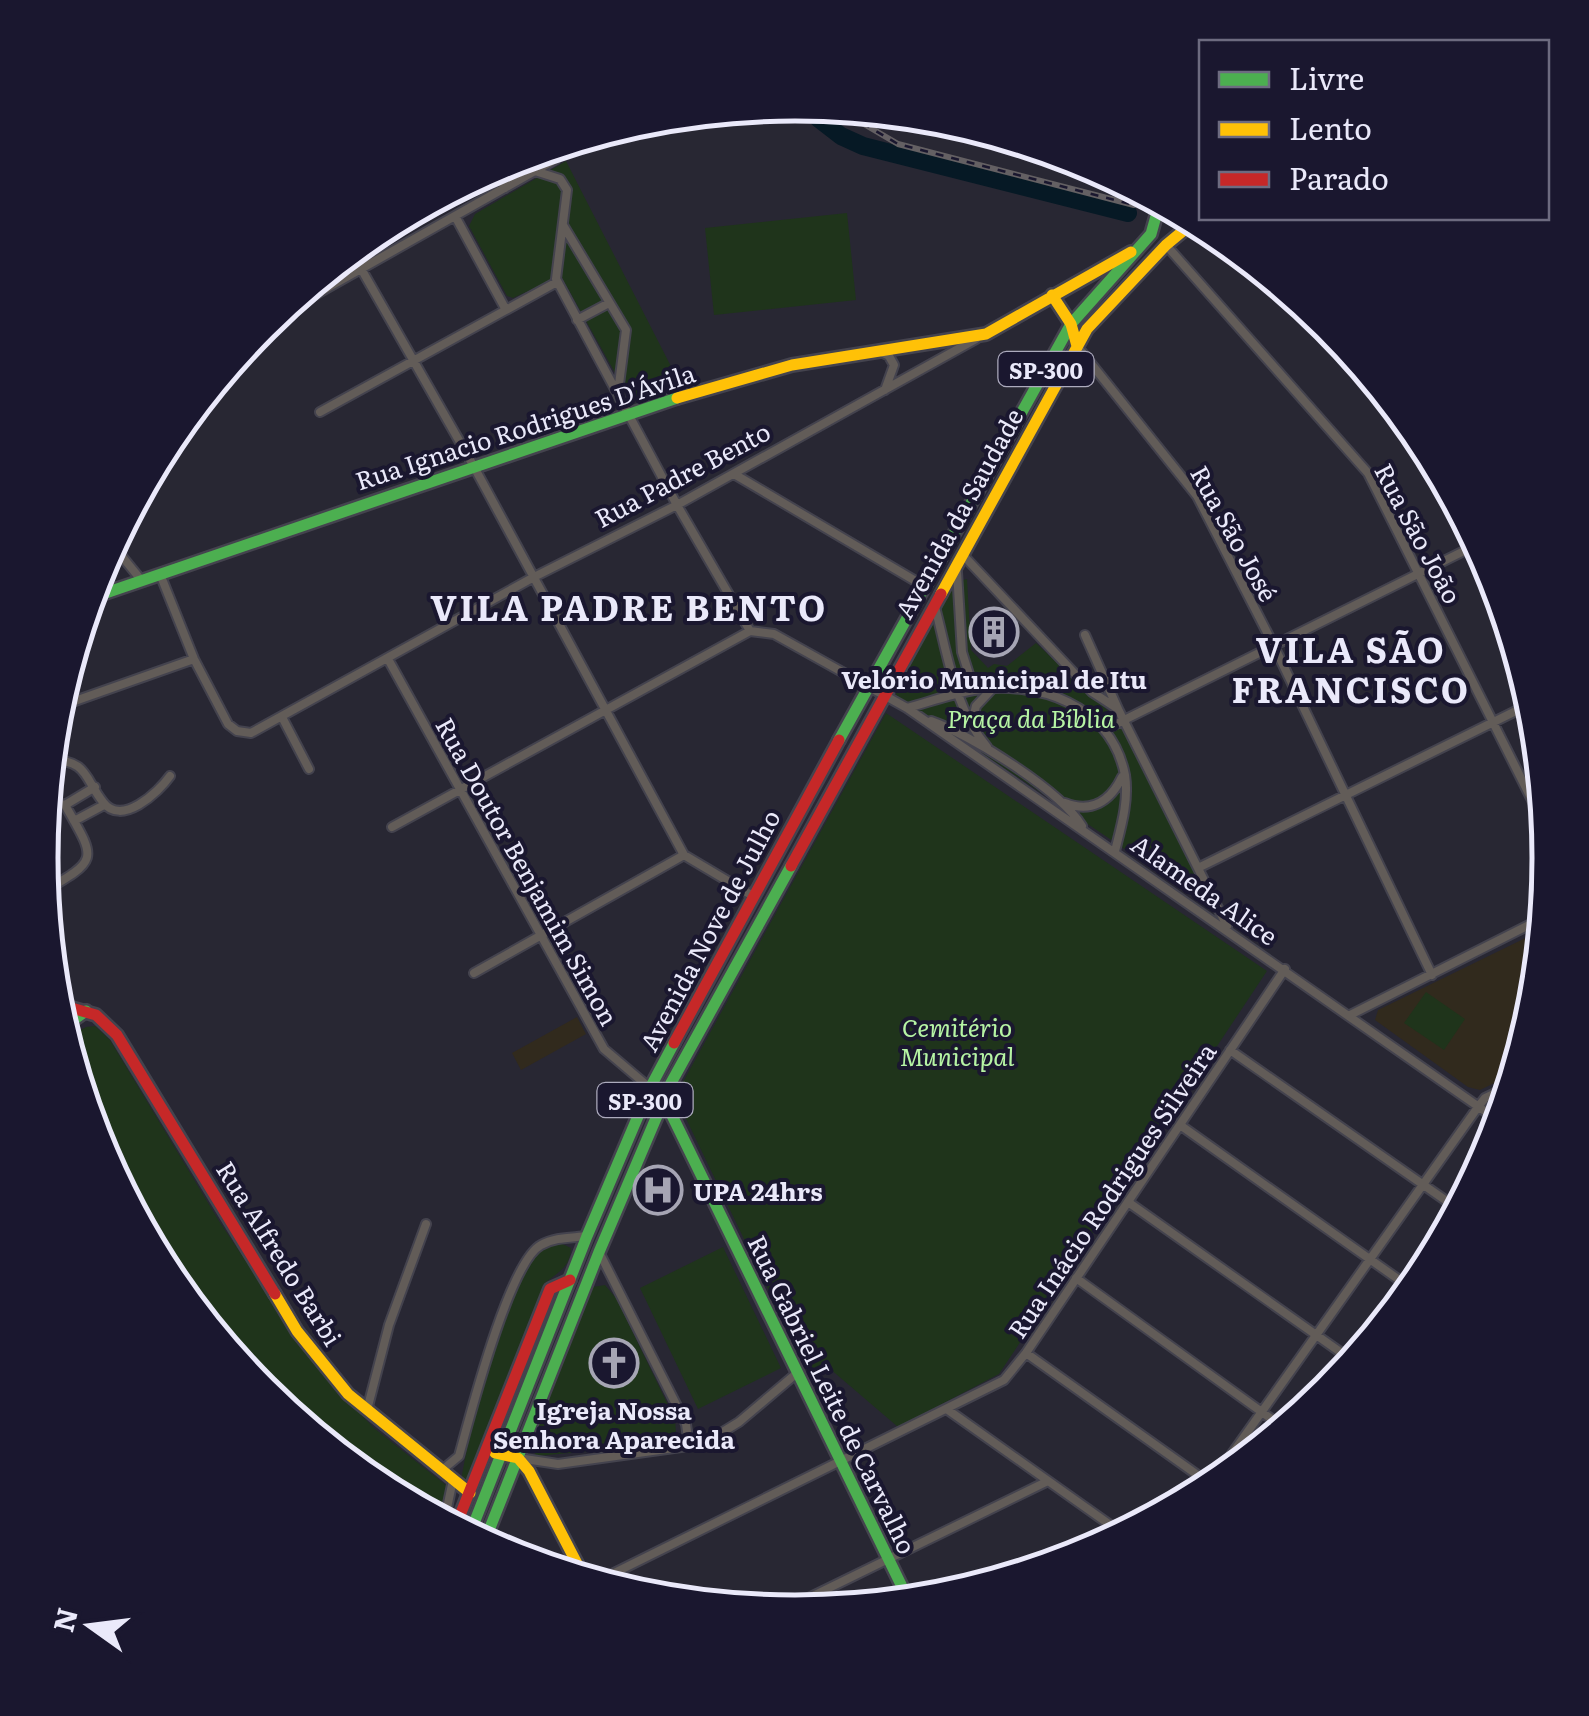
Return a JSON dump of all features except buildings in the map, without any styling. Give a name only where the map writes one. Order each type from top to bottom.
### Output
[{"type":"main road","name":"Avenida da Saudade","points":[[868,686],[1071,324],[1140,248],[1154,228],[1157,217]]},
{"type":"main road","name":"Avenida da Saudade","points":[[884,696],[1094,318],[1182,232]]},
{"type":"main road","name":"Rua Padre Bento","points":[[986,334],[1140,248]]},
{"type":"main road","points":[[1052,295],[1071,324],[1077,346]]},
{"type":"main road","name":"Rua Ignacio Rodrigues D'Ávila","points":[[108,593],[629,412],[792,364],[986,334]]},
{"type":"main road","points":[[934,602],[931,588],[944,549]]},
{"type":"main road","name":"Avenida Nove de Julho","points":[[475,1522],[650,1088],[868,686]]},
{"type":"main road","name":"Avenida Nove de Julho","points":[[490,1529],[664,1099],[884,696]]},
{"type":"main road","points":[[73,1007],[86,1010]]},
{"type":"main road","points":[[76,1018],[86,1010]]},
{"type":"main road","name":"Rua Alfredo Barbi","points":[[86,1010],[117,1034],[296,1330],[348,1394],[470,1493]]},
{"type":"main road","points":[[664,1099],[660,1077],[672,1048]]},
{"type":"main road","points":[[650,1088],[656,1101],[654,1121]]},
{"type":"main road","name":"Rua Gabriel Leite de Carvalho","points":[[664,1099],[902,1587]]},
{"type":"main road","points":[[461,1515],[550,1289],[570,1280]]},
{"type":"main road","points":[[486,1453],[518,1458],[576,1561]]},
{"type":"street","points":[[330,287],[547,164]]},
{"type":"street","points":[[392,827],[750,631],[557,282],[565,184],[535,171]]},
{"type":"street","points":[[502,182],[505,188]]},
{"type":"street","points":[[455,216],[506,310]]},
{"type":"street","points":[[562,224],[626,330],[618,392]]},
{"type":"street","name":"Rua São João","points":[[1166,246],[1368,474],[1528,791]]},
{"type":"street","points":[[358,264],[473,464],[684,854],[753,896]]},
{"type":"street","points":[[320,412],[557,282]]},
{"type":"street","points":[[578,320],[609,303]]},
{"type":"street","name":"Rua Padre Bento","points":[[194,659],[228,724],[244,732],[258,730],[986,334]]},
{"type":"street","name":"Rua São José","points":[[1077,346],[1190,487],[1274,646],[1432,975]]},
{"type":"street","points":[[878,351],[890,356],[894,364],[885,390]]},
{"type":"street","points":[[734,474],[924,586]]},
{"type":"street","points":[[1104,730],[1464,551]]},
{"type":"street","points":[[123,557],[142,580]]},
{"type":"street","points":[[959,558],[962,652],[974,690]]},
{"type":"street","points":[[959,558],[1092,692],[1118,709]]},
{"type":"street","points":[[75,701],[194,659],[160,574]]},
{"type":"street","points":[[934,602],[958,694],[971,724],[992,754]]},
{"type":"street","points":[[941,628],[960,629]]},
{"type":"street","name":"Alameda Alice","points":[[750,631],[774,634],[907,708],[1486,1112]]},
{"type":"street","points":[[1085,635],[1229,930]]},
{"type":"street","name":"Rua Doutor Benjamim Simon","points":[[388,658],[604,1049],[650,1088]]},
{"type":"street","points":[[907,708],[974,690],[1020,688],[1050,694],[1083,710],[1104,730],[1124,773],[1125,806],[1116,851]]},
{"type":"street","points":[[971,724],[976,706],[992,689]]},
{"type":"street","points":[[1198,868],[1516,711]]},
{"type":"street","points":[[282,717],[309,769]]},
{"type":"street","points":[[919,717],[958,731],[1061,801],[1080,808],[1099,804],[1111,794],[1124,773]]},
{"type":"street","points":[[64,762],[74,764],[89,776],[104,806]]},
{"type":"street","points":[[74,821],[104,806],[121,811],[133,808],[154,795],[170,776]]},
{"type":"street","points":[[65,806],[95,787]]},
{"type":"street","points":[[1061,801],[1084,830]]},
{"type":"street","points":[[59,883],[87,864],[87,843],[65,806],[60,804]]},
{"type":"street","points":[[474,973],[684,854]]},
{"type":"street","points":[[1350,1015],[1528,926]]},
{"type":"street","name":"Rua Inácio Rodrigues Silveira","points":[[615,1573],[1004,1380],[1285,969]]},
{"type":"street","points":[[1230,1050],[1446,1201]]},
{"type":"street","points":[[1237,1447],[1478,1106],[1492,1095]]},
{"type":"street","points":[[1180,1125],[1398,1279]]},
{"type":"street","points":[[1128,1202],[1340,1353]]},
{"type":"street","points":[[367,1411],[389,1325],[426,1224]]},
{"type":"street","points":[[441,1471],[459,1456],[520,1269],[539,1246],[588,1236]]},
{"type":"street","points":[[599,1252],[686,1424],[688,1446]]},
{"type":"street","points":[[1076,1278],[1272,1419]]},
{"type":"street","points":[[1026,1353],[1196,1476]]},
{"type":"street","points":[[518,1458],[558,1464],[715,1439],[798,1373]]},
{"type":"street","points":[[948,1410],[1109,1524]]},
{"type":"street","points":[[447,1507],[453,1480]]},
{"type":"street","points":[[816,1594],[1048,1480]]},
{"type":"shaded area","points":[[1527,937],[1517,1002],[1496,1082],[1480,1090],[1468,1087],[1375,1020],[1378,1010]]},
{"type":"shaded area","points":[[577,1017],[586,1034],[521,1070],[512,1053]]},
{"type":"green space","points":[[566,161],[680,384],[629,398],[561,276],[513,298],[507,296],[469,226],[475,214]]},
{"type":"green space","points":[[847,213],[856,300],[714,315],[705,228]]},
{"type":"green space","name":"Praça da Bíblia","points":[[967,579],[971,650],[988,668],[994,664],[1007,666],[1036,643],[1107,710],[1125,733],[1202,888],[1199,896],[896,695],[896,686],[953,583]]},
{"type":"green space","name":"Cemitério Municipal","points":[[886,713],[1267,971],[999,1374],[898,1427],[829,1368],[810,1376],[677,1100],[678,1091]]},
{"type":"green space","points":[[1426,992],[1465,1019],[1444,1050],[1404,1023]]},
{"type":"green space","points":[[95,1026],[110,1040],[219,1221],[320,1372],[374,1428],[447,1486],[443,1505],[385,1471],[309,1412],[240,1344],[210,1307],[156,1226],[114,1140],[83,1049],[79,1031]]},
{"type":"green space","points":[[558,1242],[571,1248],[568,1260],[544,1284],[467,1482],[462,1476],[481,1390],[515,1286],[542,1247]]},
{"type":"green space","points":[[723,1247],[781,1368],[698,1409],[640,1288]]},
{"type":"green space","points":[[605,1285],[616,1298],[675,1419],[676,1434],[665,1444],[537,1456],[532,1450],[533,1439],[588,1294],[593,1287]]},
{"type":"waterway","points":[[823,122],[863,146],[1128,213]]},
{"type":"railway","points":[[865,125],[898,144],[1134,205]]},
{"type":"traffic: fast","points":[[839,740],[1071,324],[1151,234],[1156,216]]},
{"type":"traffic: fast","points":[[108,592],[677,398]]},
{"type":"traffic: fast","points":[[490,1529],[671,1083],[791,866]]},
{"type":"traffic: fast","points":[[76,1018],[86,1011]]},
{"type":"traffic: fast","points":[[475,1522],[587,1236],[650,1088],[674,1043]]},
{"type":"traffic: fast","points":[[664,1099],[902,1587]]},
{"type":"traffic: slow","points":[[941,594],[1087,329],[1182,232]]},
{"type":"traffic: slow","points":[[677,398],[792,365],[986,334],[1131,252]]},
{"type":"traffic: slow","points":[[1052,295],[1071,324],[1077,346]]},
{"type":"traffic: slow","points":[[275,1294],[297,1331],[348,1394],[470,1493]]},
{"type":"traffic: slow","points":[[495,1453],[518,1458],[529,1471],[576,1561]]},
{"type":"traffic: jam","points":[[791,866],[941,594]]},
{"type":"traffic: jam","points":[[674,1043],[839,740]]},
{"type":"traffic: jam","points":[[74,1009],[96,1015],[117,1035],[275,1294]]},
{"type":"traffic: jam","points":[[460,1514],[550,1289],[570,1280]]},
{"type":"place","name":"Velório Municipal de Itu","points":[[994,632]]},
{"type":"place","name":"UPA 24hrs","points":[[658,1190]]},
{"type":"place","name":"Igreja Nossa Senhora Aparecida","points":[[614,1363]]},
{"type":"district","name":"VILA PADRE BENTO","points":[[629,606]]},
{"type":"district","name":"VILA SÃO FRANCISCO","points":[[1351,668]]}]
